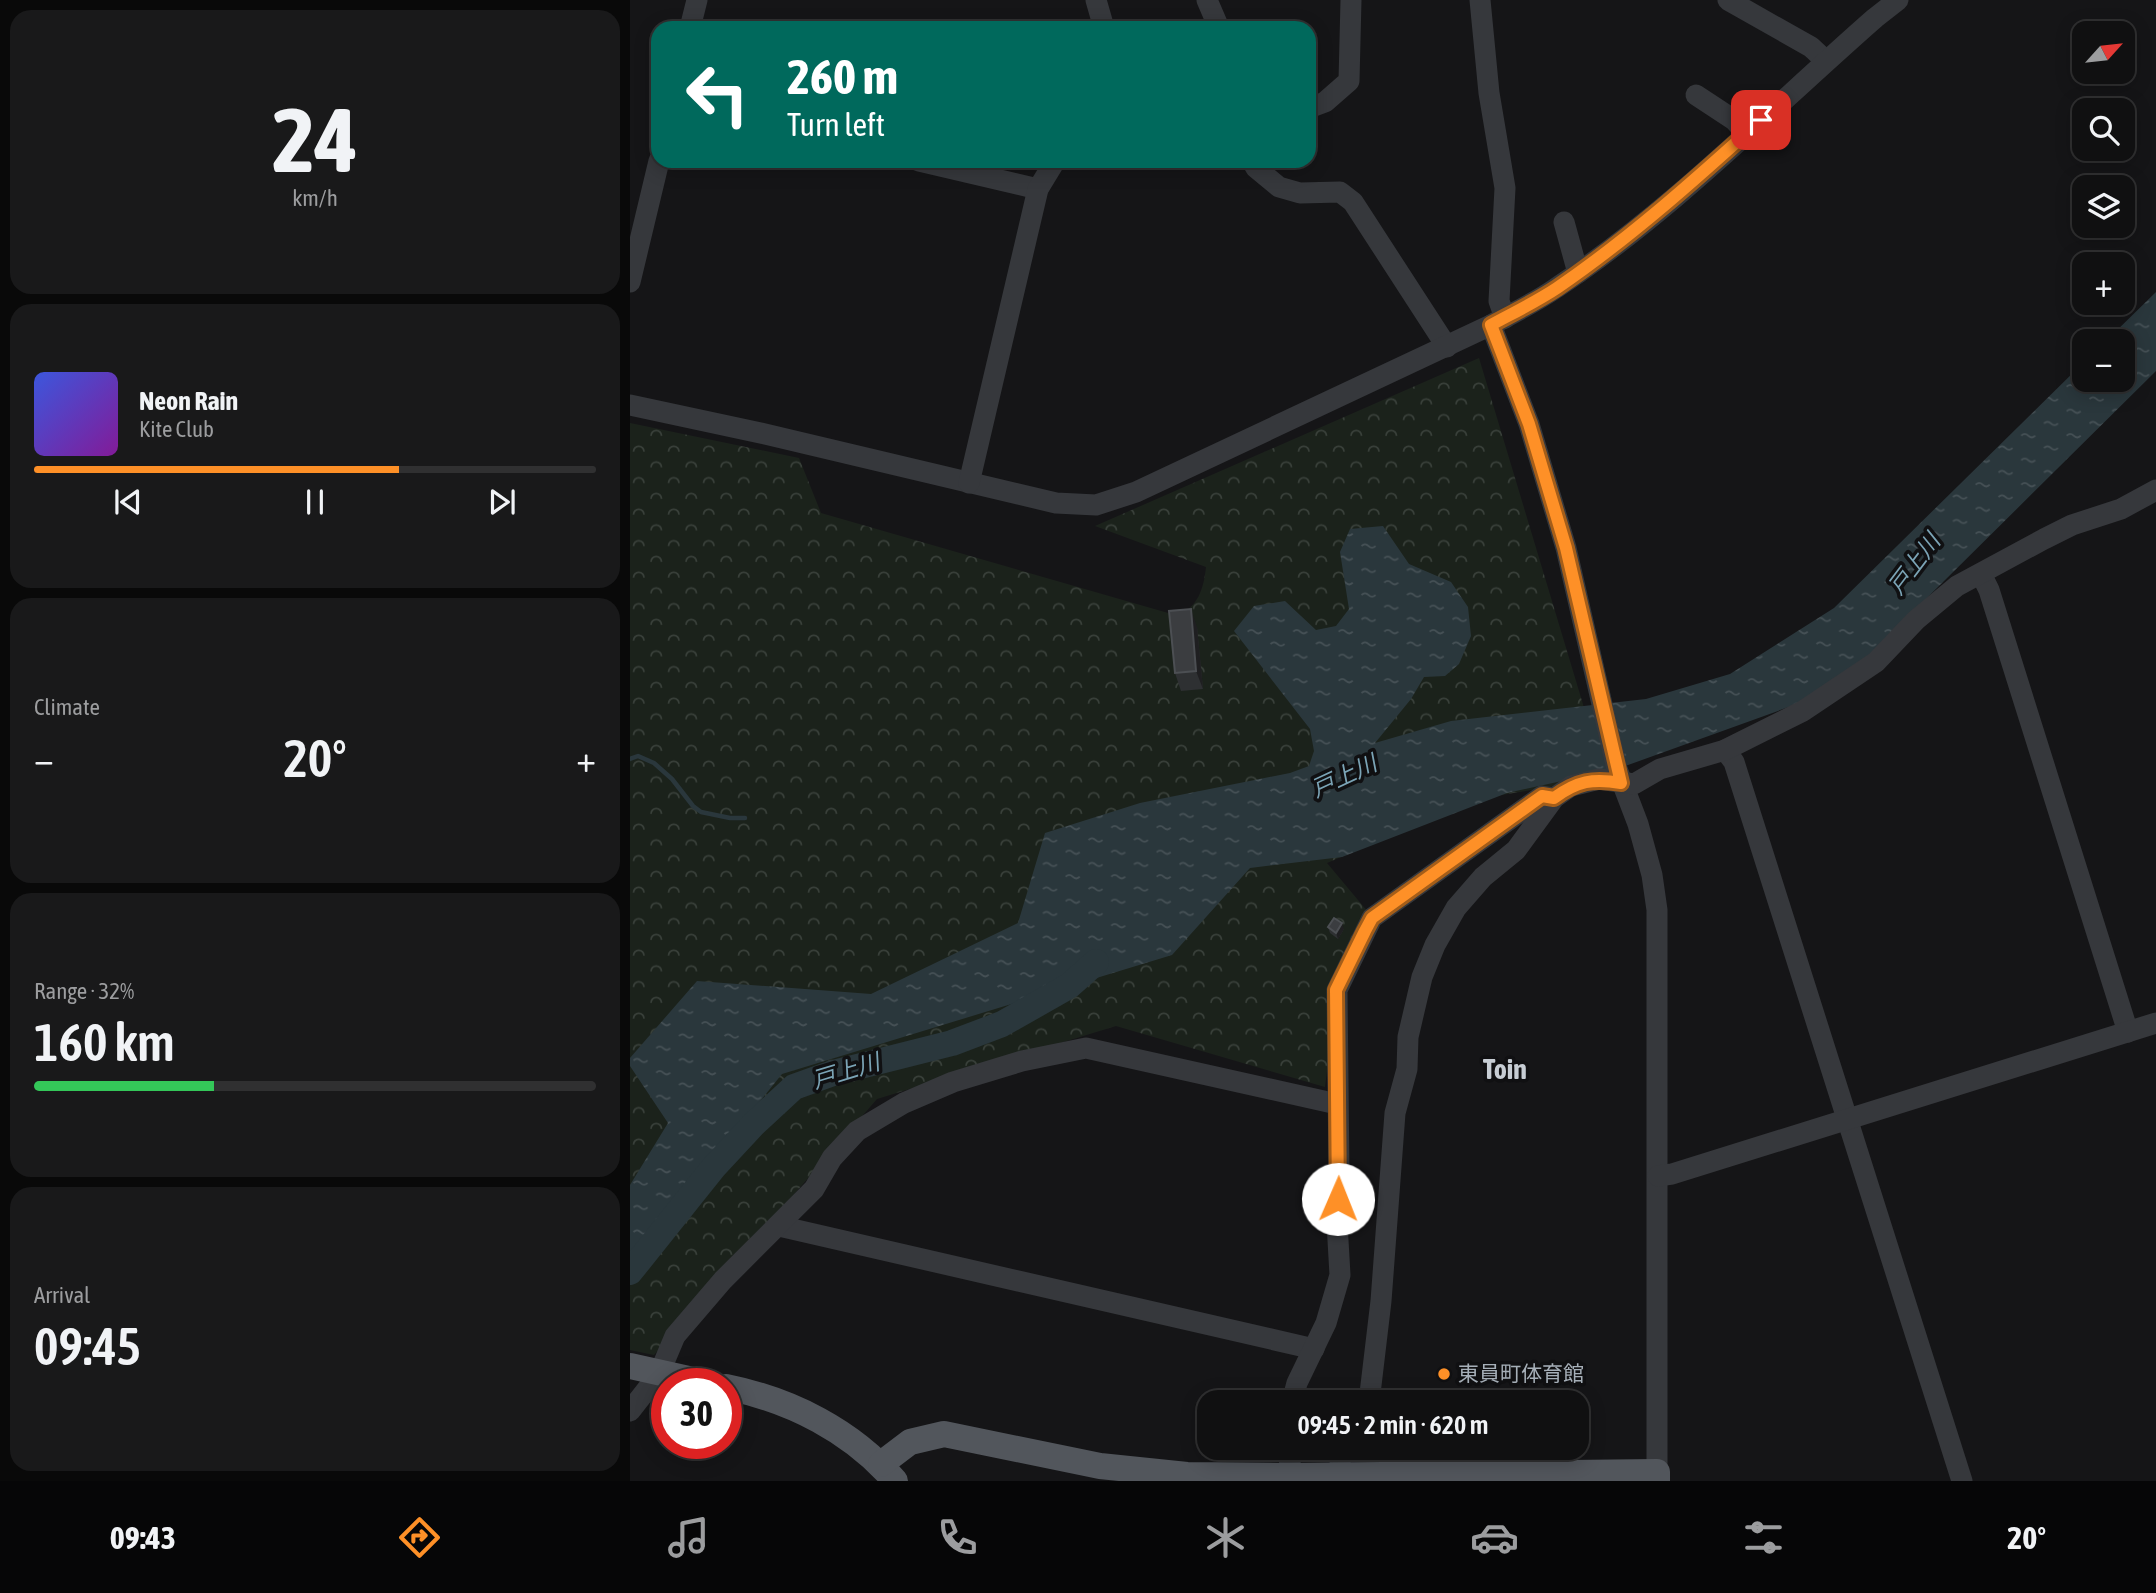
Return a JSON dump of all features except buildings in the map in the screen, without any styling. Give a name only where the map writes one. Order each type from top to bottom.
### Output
[{"type":"main road","points":[[742,1390],[801,1411],[842,1432],[888,1473],[910,1442],[944,1434],[1100,1466],[1187,1475],[1285,1479],[1339,1476],[1657,1477]]},
{"type":"street","points":[[692,21],[697,0]]},
{"type":"street","points":[[1096,0],[1102,21]]},
{"type":"street","points":[[1207,0],[1216,21]]},
{"type":"street","points":[[1316,105],[1325,102],[1349,81],[1351,0]]},
{"type":"street","points":[[1480,0],[1489,93],[1505,188],[1498,322],[1566,548],[1619,776],[1638,824],[1649,863],[1657,910],[1657,1477]]},
{"type":"street","points":[[1728,0],[1811,47],[1826,61]]},
{"type":"street","points":[[630,405],[1072,505],[1110,502],[1447,347],[1554,290],[1664,205],[1898,0]]},
{"type":"street","points":[[1696,95],[1734,120],[1746,133]]},
{"type":"street","points":[[630,282],[657,168]]},
{"type":"street","points":[[949,168],[1038,189]]},
{"type":"street","points":[[969,483],[1038,189],[1051,168]]},
{"type":"street","points":[[1256,168],[1279,187],[1300,193],[1340,192],[1353,202],[1447,347]]},
{"type":"street","points":[[1564,222],[1578,273]]},
{"type":"street","points":[[1370,1390],[1381,1301],[1395,1114],[1407,1069],[1408,1037],[1422,977],[1435,945],[1456,908],[1483,877],[1516,850],[1554,798],[1571,786],[1619,776],[1634,784],[1660,769],[1726,750],[1803,711],[1876,662],[1916,620],[1957,586],[2063,530],[2121,509],[2156,491]]},
{"type":"street","points":[[1981,574],[1989,590],[2128,1032]]},
{"type":"street","points":[[1726,750],[1734,762],[1962,1481]]},
{"type":"street","points":[[1295,1390],[1326,1323],[1340,1275],[1336,1223],[1339,1174],[1336,990],[1372,918],[1542,796],[1554,798]]},
{"type":"street","points":[[1658,1176],[2156,1023]]},
{"type":"street","points":[[630,1411],[641,1369],[675,1336],[723,1280],[814,1189],[832,1158],[857,1131],[904,1103],[953,1082],[1086,1048],[1337,1104]]},
{"type":"street","points":[[779,1226],[1314,1349]]},
{"type":"street","points":[[1285,1479],[1290,1460]]},
{"type":"street","points":[[1339,1476],[1340,1460]]},
{"type":"street","points":[[1550,1460],[1550,1481]]},
{"type":"green space","points":[[1479,358],[1588,721],[1599,779],[1477,799],[1327,863],[1368,912],[1337,990],[1325,1087],[1116,1026],[877,1099],[654,1355],[630,1350],[630,423],[799,458],[821,513],[1175,615],[1189,608],[1198,597],[1206,567],[1095,526]]},
{"type":"water","points":[[2156,292],[2156,371],[2135,392],[2135,329],[2118,329]]},
{"type":"water","points":[[2072,374],[2072,392],[2135,392],[1833,691],[1617,769],[1507,793],[1342,857],[1250,868],[1172,955],[782,1074],[630,1262],[630,1185],[668,1123],[630,1066],[630,1058],[697,981],[871,994],[1018,923],[1045,833],[1140,803],[1290,773],[1309,766],[1314,751],[1310,729],[1234,631],[1254,606],[1285,601],[1316,630],[1336,626],[1349,609],[1340,552],[1350,529],[1383,526],[1409,564],[1451,582],[1468,607],[1471,636],[1459,664],[1445,676],[1424,677],[1411,699],[1375,743],[1451,721],[1646,699],[1730,674],[1834,608]]},
{"type":"waterway","points":[[630,759],[638,756],[654,763],[701,812],[745,818]]},
{"type":"waterway","name":"戸上川","points":[[630,1272],[714,1167],[754,1124],[794,1087],[833,1073],[952,1043],[1002,1024],[1069,986],[1096,962]]},
{"type":"place","name":"東員町体育館","points":[[1444,1374]]},
{"type":"district","name":"Toin","points":[[1505,1069]]},
{"type":"route","points":[[1338,1199],[1336,990],[1372,918],[1542,796],[1554,798],[1571,786],[1599,779],[1621,783],[1566,548],[1529,424],[1491,325],[1554,290],[1591,264],[1664,205],[1761,120]]}]
